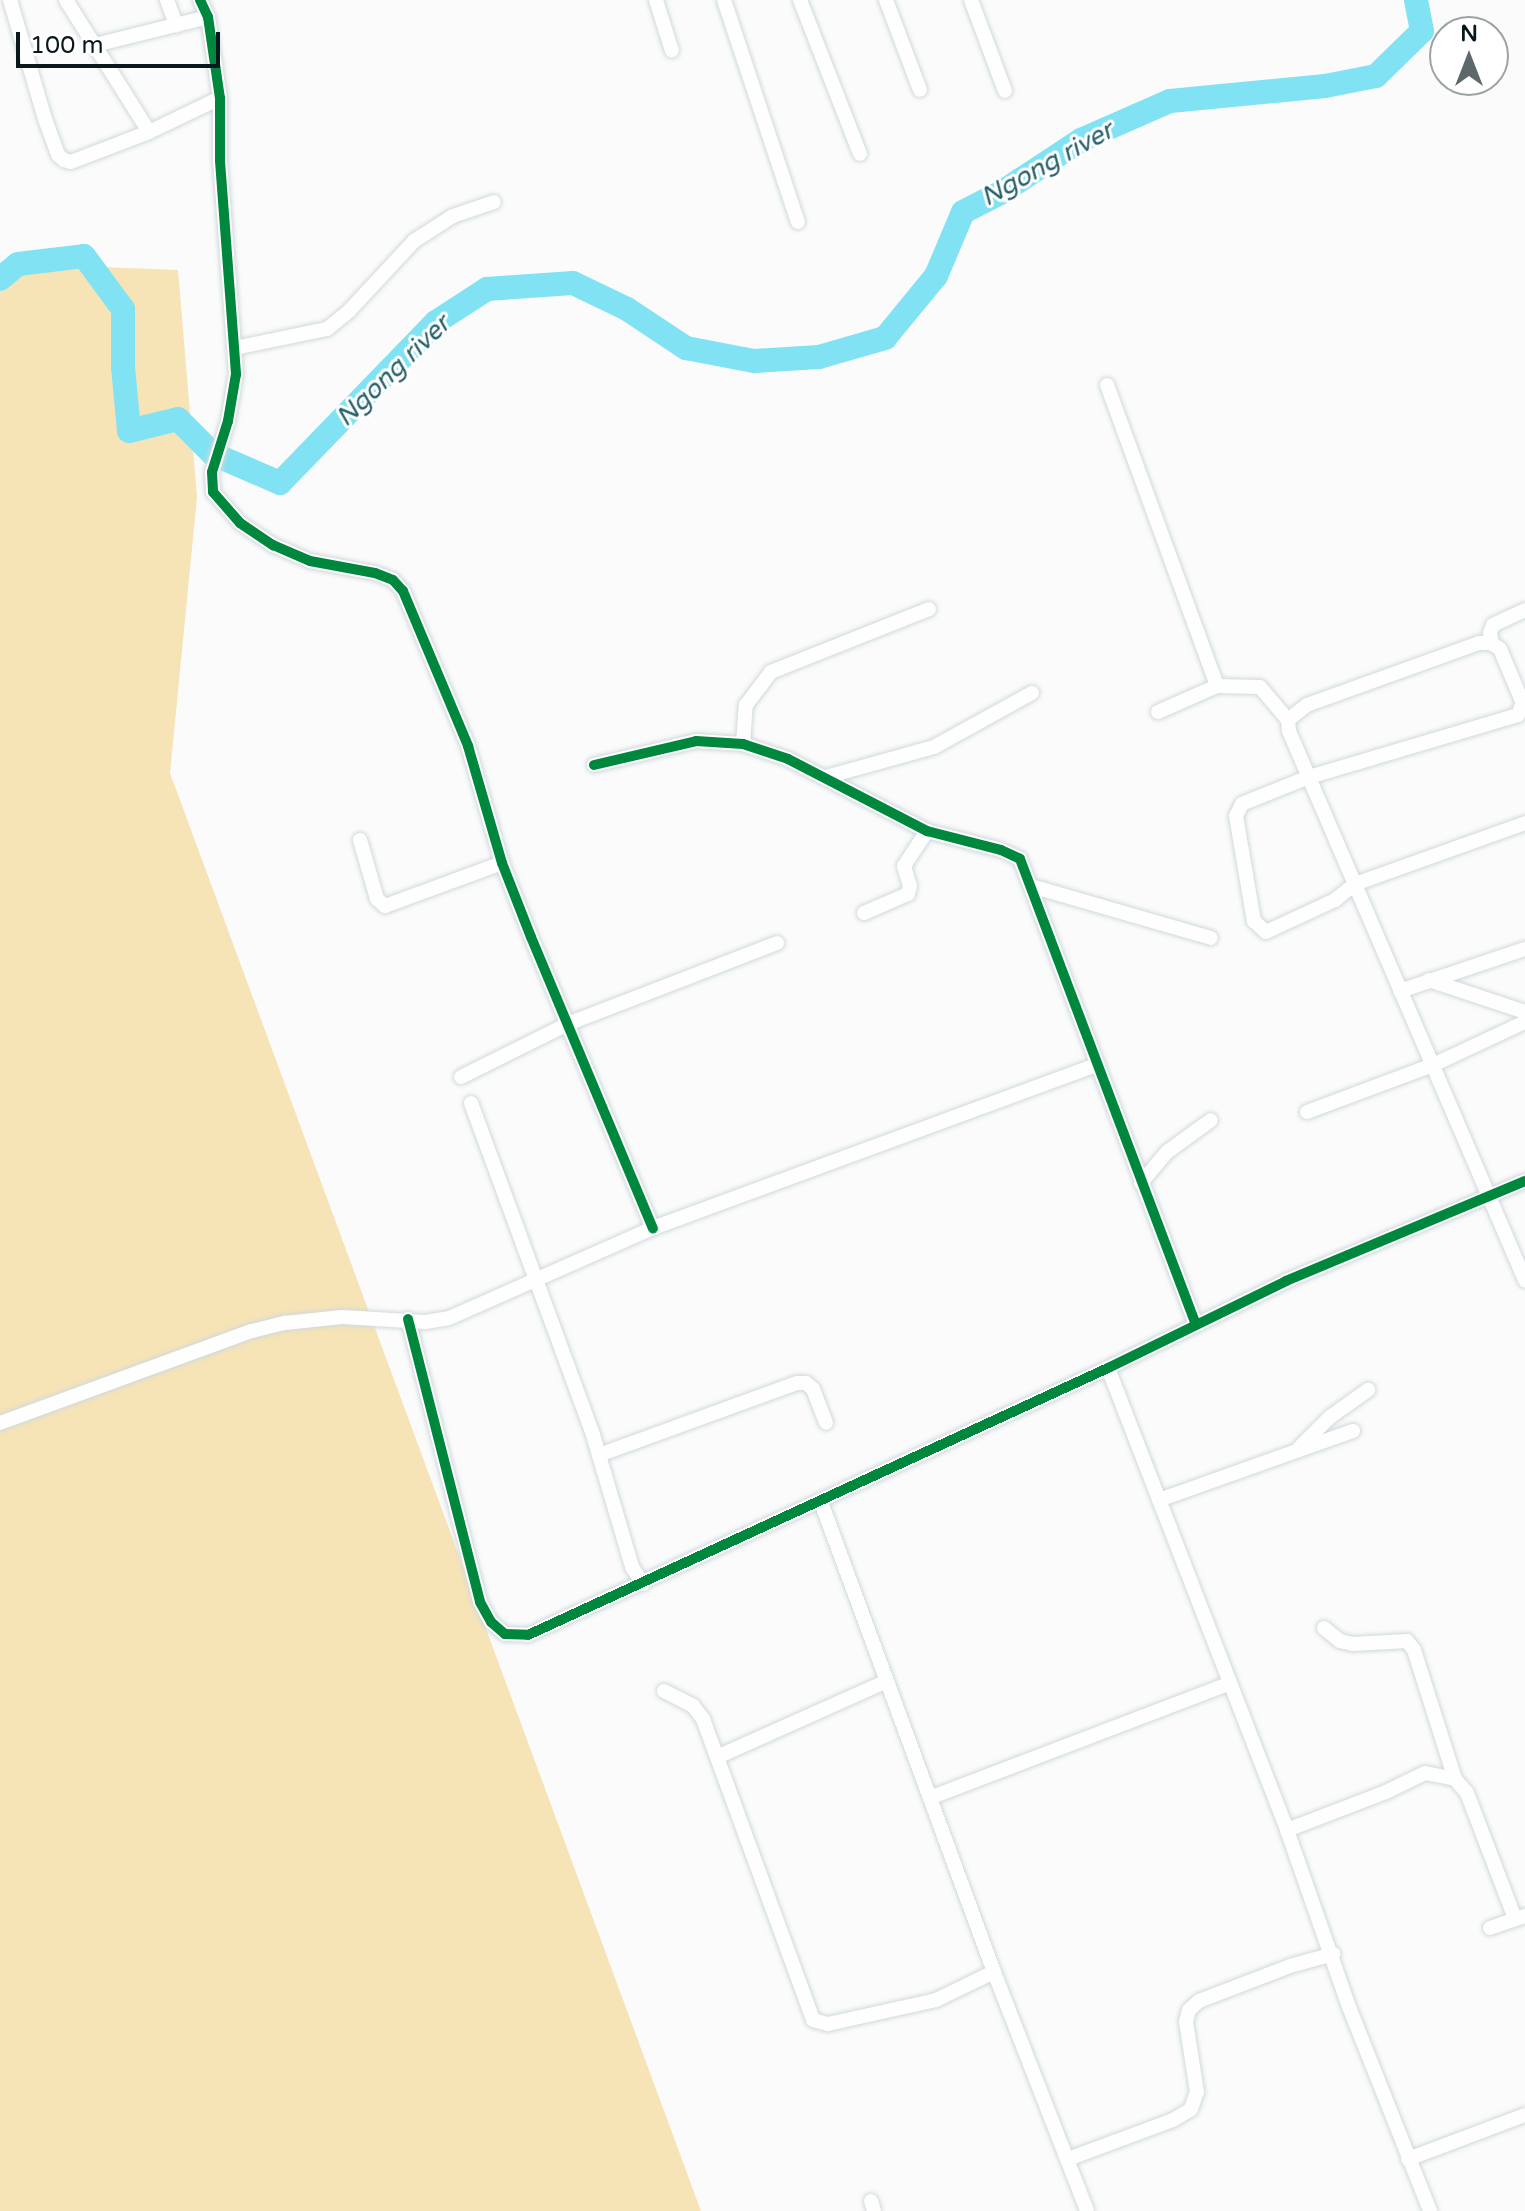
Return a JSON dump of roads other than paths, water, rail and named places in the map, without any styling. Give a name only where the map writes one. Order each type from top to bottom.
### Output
[{"type":"street","points":[[10,0],[60,158],[71,162],[149,132],[220,98]]},
{"type":"street","points":[[66,0],[149,132]]},
{"type":"street","points":[[167,0],[176,25]]},
{"type":"street","points":[[200,0],[208,17],[220,98],[220,161],[236,374],[228,421],[212,472],[213,492],[220,504],[240,523],[273,545],[310,561],[375,573],[393,580],[403,591],[468,746],[502,863],[653,1228]]},
{"type":"street","points":[[656,0],[672,51]]},
{"type":"street","points":[[724,0],[798,222]]},
{"type":"street","points":[[800,0],[860,154]]},
{"type":"street","points":[[886,0],[920,90]]},
{"type":"street","points":[[971,0],[1005,91]]},
{"type":"street","points":[[95,45],[208,17]]},
{"type":"street","points":[[235,348],[327,329],[349,311],[414,241],[453,216],[494,202]]},
{"type":"street","points":[[1107,385],[1217,686]]},
{"type":"street","points":[[743,744],[746,705],[771,672],[929,609]]},
{"type":"street","points":[[1492,644],[1490,633],[1493,625],[1525,610]]},
{"type":"street","points":[[1288,720],[1307,705],[1479,643],[1492,644],[1500,649],[1524,705],[1518,715],[1309,777],[1237,808],[1254,921],[1266,932],[1335,900],[1355,884],[1525,823]]},
{"type":"street","points":[[1158,712],[1217,686],[1260,687],[1288,720],[1289,731],[1525,1280]]},
{"type":"street","points":[[826,777],[934,747],[1032,693]]},
{"type":"street","points":[[594,765],[696,741],[743,744],[826,777],[927,831],[1012,854],[1020,859],[1195,1323]]},
{"type":"street","points":[[864,913],[908,894],[910,886],[904,866],[927,831]]},
{"type":"street","points":[[360,840],[377,899],[385,906],[502,863]]},
{"type":"street","points":[[1031,886],[1211,938]]},
{"type":"street","points":[[461,1077],[570,1023],[777,943]]},
{"type":"street","points":[[1400,991],[1525,949]]},
{"type":"street","points":[[1429,980],[1525,1012]]},
{"type":"street","points":[[1307,1112],[1433,1065],[1525,1022]]},
{"type":"street","points":[[0,1423],[252,1331],[317,1319],[436,1322],[653,1228],[1096,1065]]},
{"type":"street","points":[[471,1103],[599,1455],[632,1567],[643,1584]]},
{"type":"street","points":[[1141,1183],[1167,1152],[1211,1120]]},
{"type":"street","points":[[408,1319],[480,1602],[491,1622],[505,1634],[528,1635],[1108,1368],[1195,1323],[1525,1181]]},
{"type":"street","points":[[1108,1368],[1287,1830],[1333,1954],[1349,2007],[1430,2211]]},
{"type":"street","points":[[599,1455],[797,1383],[806,1383],[813,1389],[826,1423]]},
{"type":"street","points":[[1296,1451],[1330,1417],[1368,1390]]},
{"type":"street","points":[[1159,1500],[1353,1431]]},
{"type":"street","points":[[821,1502],[994,1972],[1087,2211]]},
{"type":"street","points":[[1324,1628],[1340,1641],[1353,1644],[1407,1641],[1414,1650],[1455,1779],[1467,1793],[1520,1917],[1490,1928]]},
{"type":"street","points":[[717,1757],[887,1681]]},
{"type":"street","points":[[932,1797],[1230,1683]]},
{"type":"street","points":[[664,1691],[693,1706],[703,1719],[813,2020],[828,2024],[936,2000],[994,1972]]},
{"type":"street","points":[[1287,1830],[1386,1792],[1425,1773],[1455,1779]]},
{"type":"street","points":[[1068,2159],[1173,2120],[1191,2109],[1197,2092],[1186,2022],[1189,2010],[1199,2001],[1290,1966],[1333,1954]]},
{"type":"street","points":[[1408,2159],[1525,2115]]},
{"type":"waterway","name":"Ngong river","points":[[0,279],[18,264],[84,256],[123,309],[123,367],[129,431],[178,419],[213,454],[280,483],[436,322],[487,289],[573,283],[627,309],[686,348],[754,361],[819,357],[885,338],[936,276],[963,212],[1002,192],[1081,140],[1170,101],[1325,86],[1376,76],[1422,31],[1416,0]]}]
